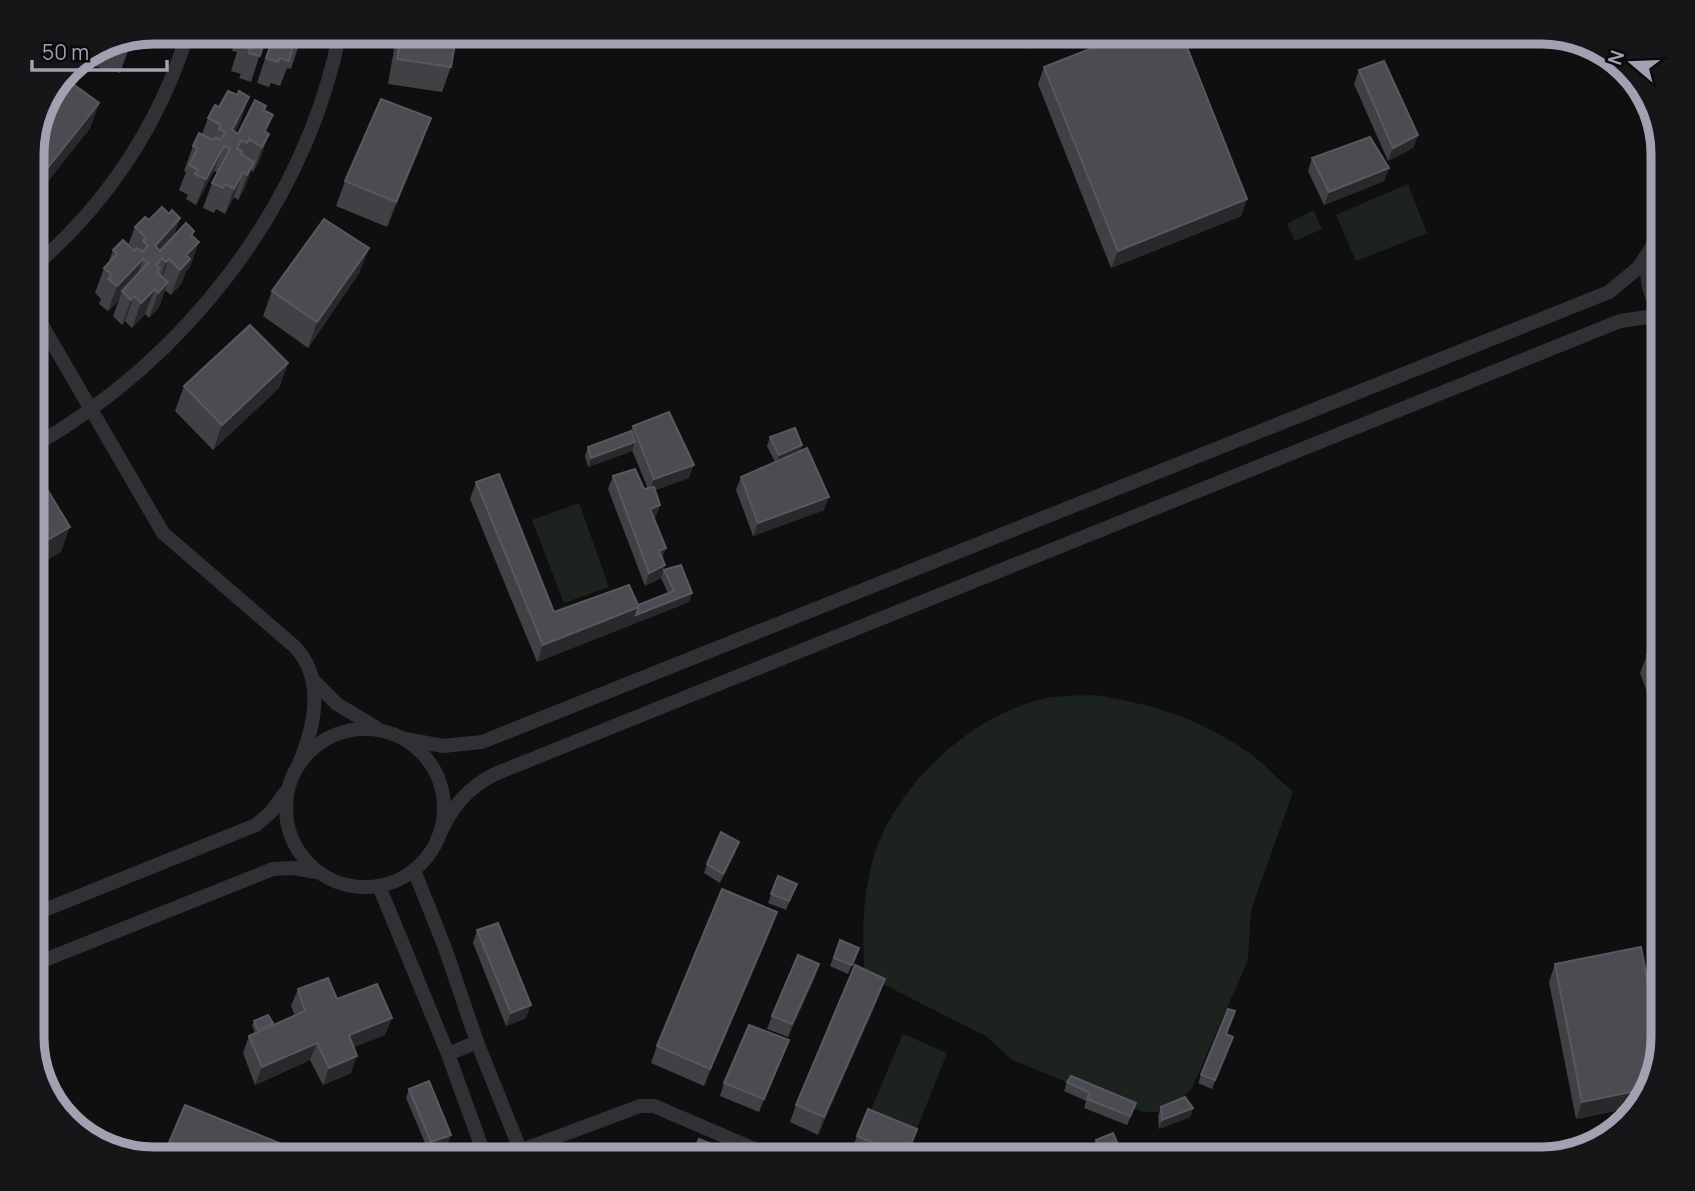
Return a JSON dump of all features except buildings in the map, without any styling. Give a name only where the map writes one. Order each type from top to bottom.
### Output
[{"type":"street","points":[[44,257],[94,206],[136,148],[169,84],[184,44]]},
{"type":"street","points":[[44,439],[92,409],[145,366],[184,328],[237,264],[259,230],[298,158],[328,81],[337,44]]},
{"type":"street","points":[[1650,250],[1647,268],[1651,296]]},
{"type":"street","points":[[298,766],[312,749],[330,737],[350,730],[371,728],[443,746],[482,742],[1609,292],[1638,268],[1650,250]]},
{"type":"street","points":[[44,960],[273,869],[303,869],[360,887],[379,886],[397,880],[414,870],[428,856],[457,803],[475,786],[495,775],[1620,321],[1651,317]]},
{"type":"street","points":[[44,328],[163,533],[295,647],[306,661],[313,680],[312,725],[298,766],[278,804],[256,825],[44,910]]},
{"type":"street","points":[[313,680],[351,714],[399,736],[420,750],[440,783],[444,802],[443,821],[437,839]]},
{"type":"street","points":[[289,785],[286,806],[288,826],[295,845],[307,862],[323,875]]},
{"type":"street","points":[[414,870],[519,1147]]},
{"type":"street","points":[[379,886],[448,1054],[481,1147]]},
{"type":"street","points":[[448,1054],[477,1042]]},
{"type":"street","points":[[541,1147],[640,1106],[654,1106],[748,1147]]},
{"type":"shaded area","points":[[1408,184],[1427,233],[1356,261],[1336,215]]},
{"type":"shaded area","points":[[1313,210],[1322,229],[1295,241],[1287,224]]},
{"type":"shaded area","points":[[579,503],[609,587],[564,603],[532,520]]},
{"type":"shaded area","points":[[1095,695],[1137,703],[1197,723],[1252,755],[1293,792],[1251,910],[1248,960],[1192,1088],[1178,1103],[1162,1112],[1144,1112],[1123,1105],[1012,1060],[986,1036],[865,975],[864,919],[872,863],[882,835],[916,782],[938,758],[963,737],[990,720],[1047,698]]},
{"type":"shaded area","points":[[903,1034],[947,1053],[914,1136],[868,1117]]}]
